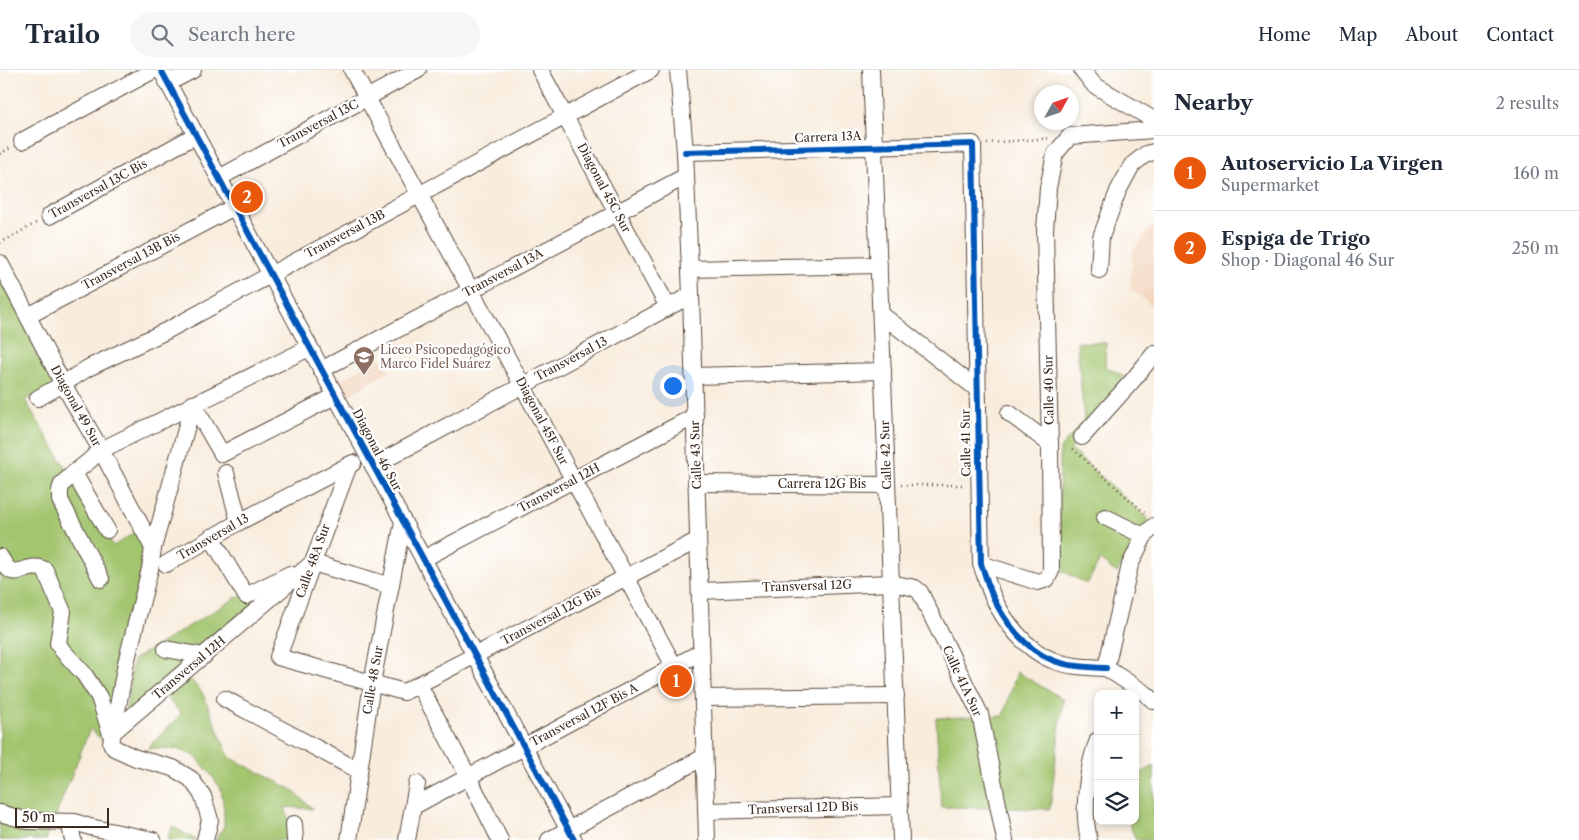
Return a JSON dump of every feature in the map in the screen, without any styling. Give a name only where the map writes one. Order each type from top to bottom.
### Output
[{"type":"street","points":[[22,141],[154,70]]},
{"type":"street","points":[[164,77],[193,70]]},
{"type":"street","name":"Diagonal 45F Sur","points":[[352,70],[674,666]]},
{"type":"street","name":"Transversal 13C","points":[[219,178],[418,70]]},
{"type":"street","name":"Diagonal 45C Sur","points":[[540,70],[668,307]]},
{"type":"street","name":"Transversal 13B","points":[[38,398],[88,368],[168,330],[651,70]]},
{"type":"street","name":"Calle 43 Sur","points":[[678,70],[685,152],[690,268],[707,840]]},
{"type":"street","name":"Calle 42 Sur","points":[[871,70],[901,840]]},
{"type":"street","points":[[1082,70],[1094,85],[1154,120]]},
{"type":"street","name":"Diagonal 46 Sur","points":[[164,77],[571,835]]},
{"type":"street","points":[[1070,136],[1154,130]]},
{"type":"street","name":"Transversal 13C Bis","points":[[49,216],[196,135]]},
{"type":"street","name":"Calle 40 Sur","points":[[981,564],[1038,582],[1047,579],[1051,571],[1046,230],[1048,188],[1056,154],[1070,136]]},
{"type":"street","name":"Carrera 13A","points":[[685,152],[973,144]]},
{"type":"street","name":"Calle 41 Sur","points":[[973,144],[978,486],[981,564],[992,596],[1006,619],[1026,644],[1052,660],[1083,667],[1106,668]]},
{"type":"street","points":[[1099,270],[1101,237],[1118,191],[1132,165],[1146,154],[1154,152]]},
{"type":"street","name":"Transversal 13A","points":[[321,370],[686,176]]},
{"type":"street","name":"Transversal 13B Bis","points":[[28,316],[234,207]]},
{"type":"street","name":"Diagonal 49 Sur","points":[[0,263],[153,548]]},
{"type":"street","points":[[690,268],[879,265]]},
{"type":"street","name":"Transversal 13","points":[[166,564],[211,537],[349,465],[370,460],[522,385],[691,295]]},
{"type":"street","points":[[881,314],[977,389]]},
{"type":"street","points":[[101,579],[60,500],[62,484],[90,461],[100,450],[309,348]]},
{"type":"street","points":[[1078,443],[1152,359]]},
{"type":"street","points":[[694,376],[883,371]]},
{"type":"street","points":[[193,404],[222,454],[335,396]]},
{"type":"street","points":[[193,404],[153,548],[150,570],[126,663],[111,734],[111,743],[114,748],[136,758],[173,768],[191,779],[203,796],[210,820],[205,840]]},
{"type":"street","points":[[1009,413],[1050,444]]},
{"type":"street","name":"Transversal 12H","points":[[423,559],[695,416]]},
{"type":"street","name":"Calle 48A Sur","points":[[349,465],[278,657],[372,683]]},
{"type":"street","points":[[226,472],[239,522]]},
{"type":"street","points":[[74,473],[107,530]]},
{"type":"street","name":"Carrera 12G Bis","points":[[696,483],[888,485]]},
{"type":"street","points":[[1104,517],[1149,526],[1130,565],[1106,668],[1145,700]]},
{"type":"street","name":"Calle 48 Sur","points":[[349,840],[372,683],[403,522]]},
{"type":"street","points":[[211,537],[246,596],[312,563],[391,586]]},
{"type":"street","name":"Transversal 12G Bis","points":[[412,689],[698,540]]},
{"type":"street","points":[[0,557],[9,570],[16,572],[40,567],[45,570],[63,612],[58,643],[84,674],[99,696],[111,734]]},
{"type":"street","name":"Transversal 12H","points":[[111,734],[312,563]]},
{"type":"street","name":"Transversal 12G","points":[[700,591],[891,583],[914,588]]},
{"type":"street","name":"Calle 41A Sur","points":[[914,588],[920,592],[980,714],[1005,840]]},
{"type":"street","points":[[166,649],[204,656]]},
{"type":"street","name":"Transversal 12F Bis A","points":[[414,806],[702,652]]},
{"type":"street","points":[[372,683],[412,689],[468,776],[500,840]]},
{"type":"street","points":[[703,698],[896,696]]},
{"type":"street","points":[[225,699],[359,771]]},
{"type":"street","points":[[1089,840],[1085,810],[1094,753]]},
{"type":"street","points":[[549,840],[571,835],[704,758]]},
{"type":"street","points":[[407,840],[417,784]]},
{"type":"street","name":"Transversal 12D Bis","points":[[706,811],[900,806]]},
{"type":"street","points":[[0,813],[28,821],[75,822],[152,840]]},
{"type":"street","points":[[73,840],[71,831],[75,822]]},
{"type":"path","points":[[973,144],[1070,136]]},
{"type":"path","points":[[1078,443],[1149,526]]},
{"type":"path","points":[[888,485],[978,486]]},
{"type":"shaded area","points":[[1154,224],[1154,307],[1130,288],[1133,251]]},
{"type":"shaded area","name":"Liceo Psicopedagógico Marco Fidel Suárez","points":[[380,357],[389,371],[349,395],[340,381]]},
{"type":"green space","points":[[0,277],[57,385],[25,400],[113,546],[136,532],[145,550],[107,744],[90,729],[46,840],[0,840]]},
{"type":"green space","points":[[1077,342],[1106,343],[1105,366],[1125,377],[1081,431],[1071,450],[1148,519],[1117,573],[1100,560],[1087,584],[1059,569],[1060,449],[1084,420]]},
{"type":"green space","points":[[285,581],[125,719],[133,660],[239,596]]},
{"type":"green space","points":[[1017,672],[1063,699],[1050,809],[941,807],[936,718],[1003,716]]},
{"type":"green space","points":[[187,676],[202,692],[229,757],[291,789],[313,809],[285,807],[293,840],[215,840],[224,826],[224,810],[221,789],[210,773],[195,756],[177,749],[148,748],[181,714],[165,696]]},
{"type":"green space","points":[[1154,766],[1154,840],[1136,840],[1130,825],[1139,825],[1139,774]]},
{"type":"green space","points":[[172,826],[196,840],[167,840]]},
{"type":"cycle path","points":[[161,70],[574,840]]},
{"type":"cycle path","points":[[685,152],[973,144],[981,564],[993,597],[1003,616],[1017,634],[1033,649],[1052,660],[1065,664],[1106,668]]},
{"type":"place","name":"Espiga de Trigo","points":[[247,197]]},
{"type":"place","name":"Liceo Psicopedagógico Marco Fidel Suárez","points":[[364,376]]},
{"type":"place","name":"Autoservicio La Virgen","points":[[676,681]]}]
